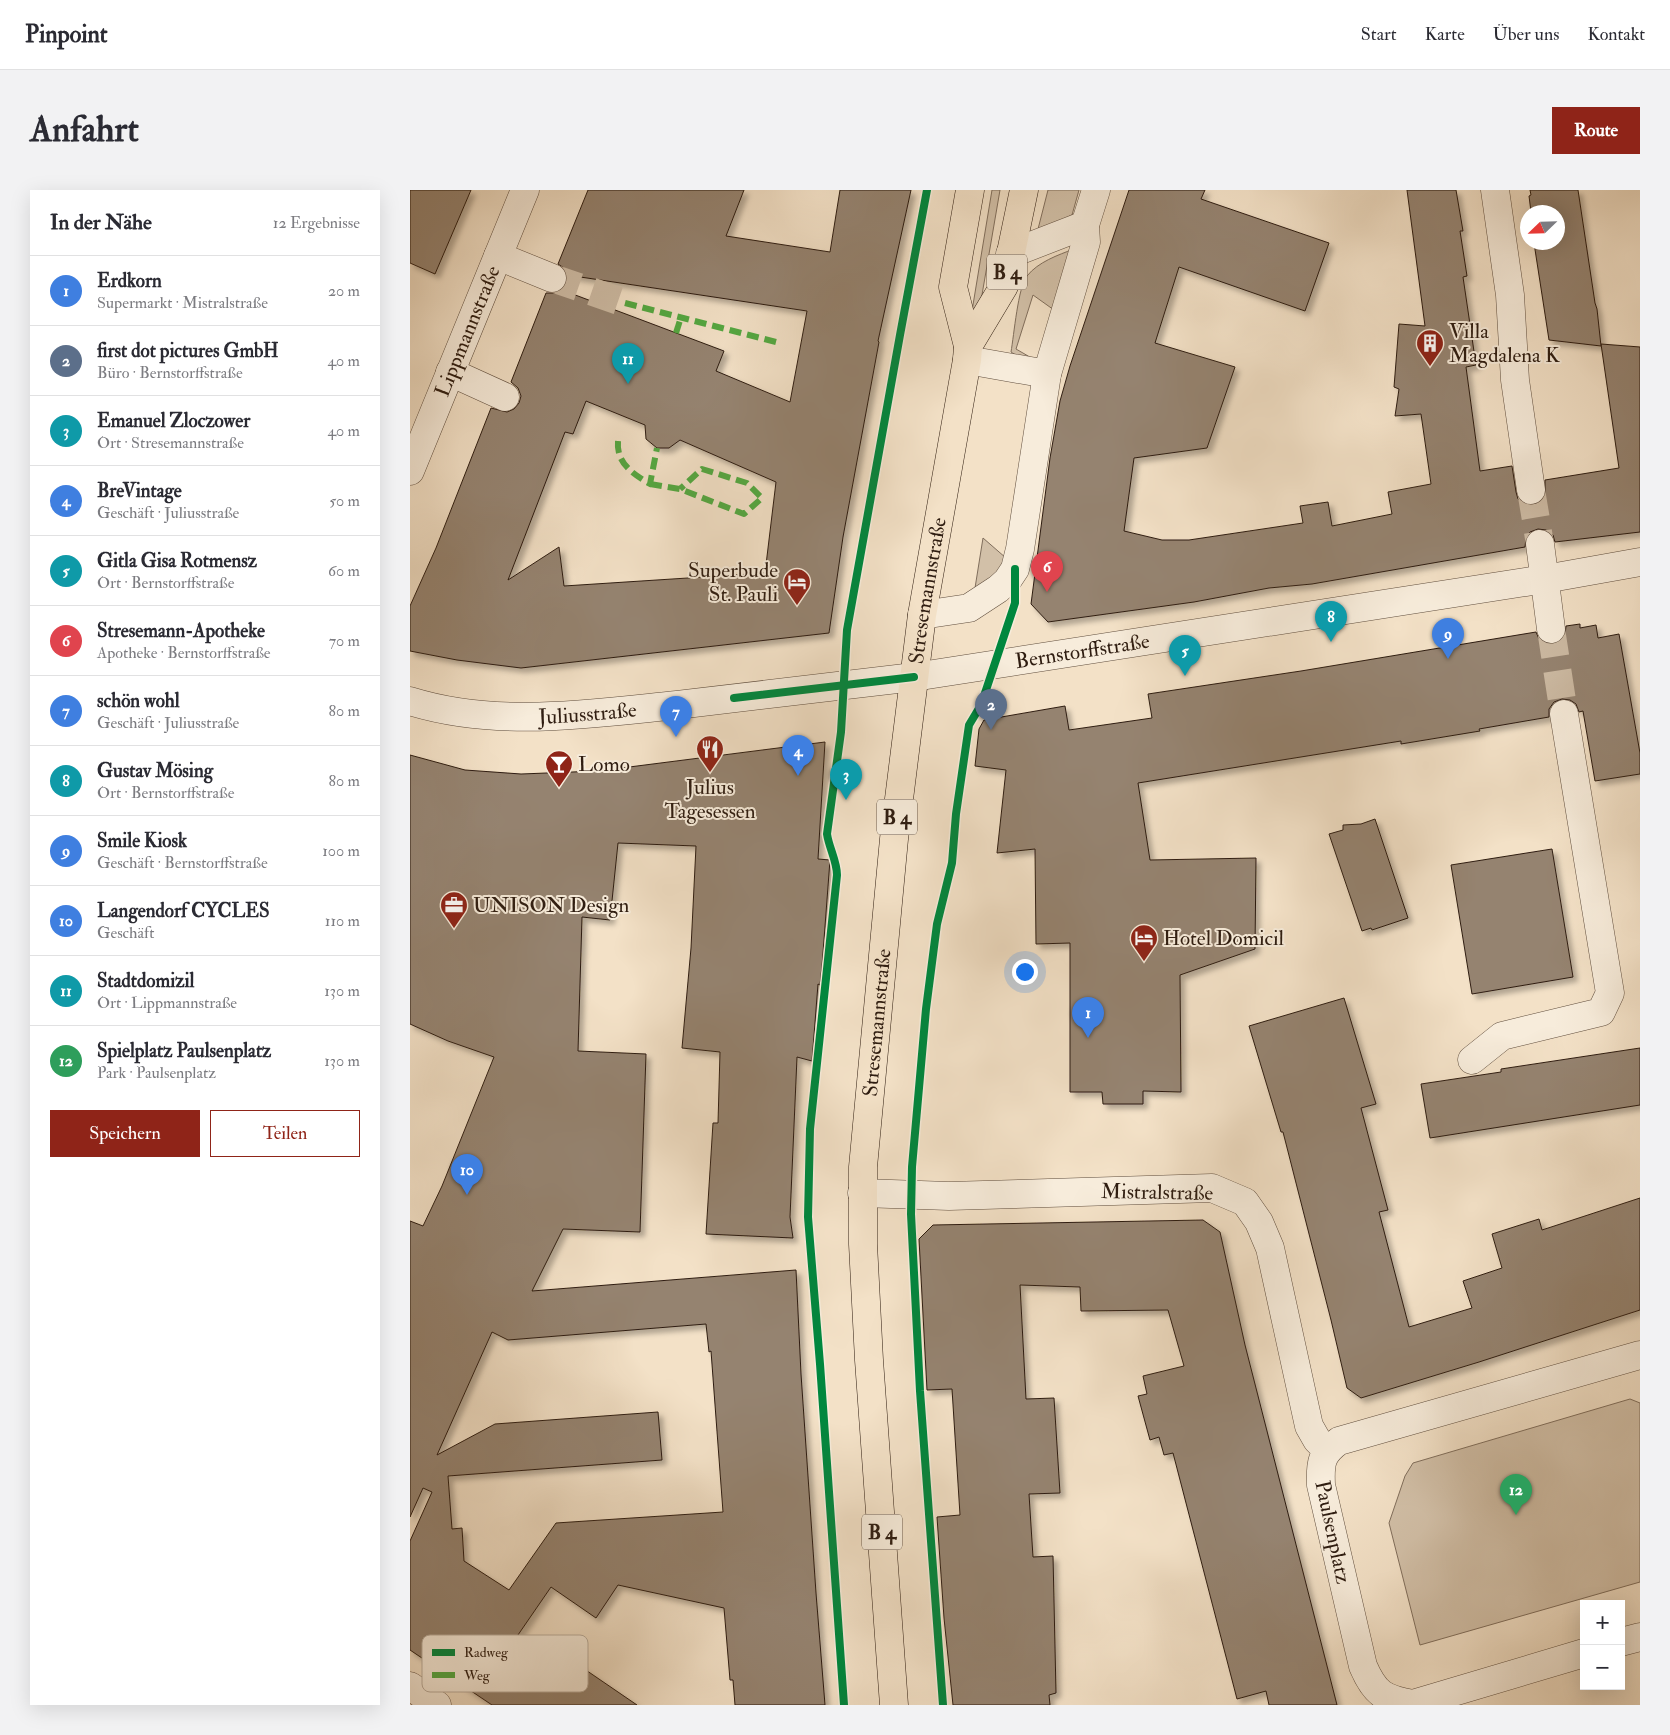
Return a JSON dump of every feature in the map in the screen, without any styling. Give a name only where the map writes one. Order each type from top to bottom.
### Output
[{"type":"main road","name":"Stresemannstraße","points":[[967,353],[953,287],[970,190]]},
{"type":"main road","name":"Stresemannstraße","points":[[894,1705],[869,1360],[862,1193],[863,1167],[894,839],[922,615],[967,353],[1004,286],[1024,190]]},
{"type":"street","name":"Lippmannstraße","points":[[410,471],[525,190]]},
{"type":"street","points":[[922,615],[969,608],[998,589],[1007,581],[1015,569],[1020,548],[1047,374],[1086,242],[1085,226],[1096,190]]},
{"type":"street","points":[[1495,190],[1510,295],[1515,380],[1531,490]]},
{"type":"street","points":[[1010,254],[1085,226]]},
{"type":"street","points":[[498,256],[552,278]]},
{"type":"street","points":[[967,353],[1047,374]]},
{"type":"street","points":[[450,372],[505,397]]},
{"type":"street","points":[[1540,544],[1551,629]]},
{"type":"street","name":"Bernstorffstraße","points":[[914,677],[1545,579],[1640,562]]},
{"type":"street","name":"Juliusstraße","points":[[410,701],[438,710],[515,718],[592,714],[914,677]]},
{"type":"street","points":[[1472,1060],[1502,1036],[1601,1012],[1610,994],[1564,714]]},
{"type":"street","name":"Mistralstraße","points":[[862,1193],[949,1196],[1212,1188],[1245,1202],[1259,1222],[1270,1248],[1309,1426],[1317,1440],[1327,1450]]},
{"type":"street","name":"Paulsenplatz","points":[[1580,1655],[1413,1704],[1391,1700],[1370,1684],[1363,1666],[1321,1485],[1320,1466],[1327,1450],[1339,1441],[1640,1355]]},
{"type":"street","points":[[1625,1641],[1640,1637]]},
{"type":"street","points":[[410,1686],[437,1705]]},
{"type":"shaded area","points":[[992,190],[1000,190],[978,318],[971,317]]},
{"type":"shaded area","points":[[1048,190],[1079,190],[1072,215],[1037,233]]},
{"type":"shaded area","points":[[1074,249],[1054,310],[1033,295],[1016,349],[1035,360],[1026,362],[1011,352],[1019,300],[1024,282],[1027,276],[1042,263]]},
{"type":"shaded area","points":[[983,538],[1006,558],[1004,569],[975,588]]},
{"type":"shaded area","points":[[1630,1399],[1640,1403],[1640,1582],[1420,1645],[1389,1523],[1405,1476],[1413,1463]]},
{"type":"building","points":[[410,190],[471,190],[435,274],[410,263]]},
{"type":"building","points":[[588,190],[744,190],[726,236],[830,252],[840,190],[911,190],[878,341],[843,537],[829,633],[521,668],[457,660],[410,651],[410,606],[436,548],[491,408],[507,412],[514,409],[519,403],[521,396],[518,388],[511,382],[546,293],[555,293],[562,290],[724,351],[716,371],[790,402],[807,311],[567,275],[564,268],[558,264]],"holes":[[[586,401],[645,425],[646,439],[657,448],[669,448],[680,440],[776,482],[765,573],[564,586],[559,547],[508,580],[565,432],[573,434]]]},
{"type":"building","points":[[1129,190],[1205,190],[1201,199],[1329,243],[1305,311],[1179,267],[1155,343],[1235,367],[1207,448],[1134,458],[1124,531],[1162,540],[1189,540],[1303,523],[1300,506],[1328,502],[1332,526],[1392,514],[1388,492],[1431,484],[1421,414],[1395,416],[1399,389],[1394,387],[1399,324],[1425,326],[1407,190],[1456,190],[1463,231],[1460,231],[1467,276],[1463,277],[1476,365],[1466,367],[1480,471],[1512,466],[1518,499],[1525,504],[1533,505],[1540,503],[1545,496],[1545,480],[1619,468],[1601,344],[1640,347],[1640,532],[1555,542],[1553,535],[1546,530],[1538,529],[1530,532],[1526,538],[1525,547],[1312,584],[1269,588],[1194,602],[1048,622],[1031,604],[1050,458],[1060,401]]},
{"type":"building","points":[[1530,190],[1578,190],[1601,346],[1549,340],[1535,250],[1565,250],[1565,205],[1530,205],[1529,196],[1531,195]]},
{"type":"building","points":[[1580,624],[1580,628],[1596,625],[1598,638],[1619,634],[1640,753],[1640,774],[1595,781],[1583,711],[1579,712],[1576,704],[1570,700],[1562,699],[1554,702],[1549,709],[1549,717],[1479,729],[1480,731],[1401,744],[1401,741],[1138,783],[1150,860],[1256,858],[1255,949],[1180,975],[1181,1092],[1143,1091],[1143,1104],[1103,1104],[1102,1092],[1070,1092],[1070,943],[1036,944],[1035,849],[997,853],[1006,770],[975,766],[979,729],[984,720],[1065,706],[1069,730],[1152,718],[1148,694],[1536,632],[1539,639],[1545,643],[1553,644],[1561,641],[1565,635],[1566,626]]},
{"type":"building","points":[[825,742],[818,859],[830,860],[812,1061],[797,1057],[790,1217],[793,1238],[706,1234],[713,1123],[718,1123],[720,1052],[682,1048],[691,948],[696,846],[618,843],[610,920],[582,917],[578,1051],[646,1054],[640,1232],[563,1229],[532,1291],[796,1270],[801,1374],[825,1705],[735,1705],[733,1680],[730,1680],[724,1608],[618,1585],[596,1618],[551,1587],[518,1635],[422,1635],[422,1658],[410,1650],[410,1541],[432,1492],[423,1488],[410,1517],[410,1221],[423,1226],[442,1186],[494,1057],[448,1041],[410,1024],[410,755],[465,770],[521,774],[598,771]],"holes":[[[706,1324],[709,1352],[711,1351],[723,1512],[556,1523],[509,1590],[464,1561],[462,1528],[452,1529],[448,1476],[662,1460],[658,1412],[495,1424],[437,1455],[492,1332],[508,1340]]]},
{"type":"building","points":[[1375,819],[1408,918],[1372,930],[1371,928],[1362,931],[1329,834],[1343,830],[1343,825],[1361,824]]},
{"type":"building","points":[[1552,849],[1573,977],[1472,994],[1451,865]]},
{"type":"building","points":[[1344,998],[1376,1104],[1361,1108],[1388,1210],[1379,1212],[1409,1327],[1472,1308],[1463,1281],[1502,1268],[1492,1234],[1539,1219],[1542,1230],[1640,1198],[1640,1310],[1361,1398],[1347,1388],[1283,1132],[1281,1132],[1249,1026]]},
{"type":"building","points":[[1640,1048],[1640,1105],[1430,1138],[1421,1084],[1501,1072],[1501,1069]]},
{"type":"building","points":[[1203,1220],[1220,1232],[1245,1345],[1337,1705],[1269,1705],[1266,1691],[1237,1699],[1173,1453],[1164,1455],[1159,1437],[1150,1440],[1138,1396],[1147,1394],[1143,1376],[1184,1366],[1168,1310],[1081,1311],[1080,1287],[1020,1285],[1026,1399],[1054,1398],[1060,1493],[1029,1494],[1033,1557],[1053,1556],[1056,1693],[1049,1695],[1050,1705],[953,1705],[944,1618],[937,1517],[960,1515],[952,1389],[927,1390],[919,1239],[933,1225]]},
{"type":"building","points":[[588,1672],[637,1705],[492,1705],[473,1692],[588,1692]]},
{"type":"tunnel","points":[[552,278],[625,303]]},
{"type":"tunnel","points":[[1531,490],[1540,544]]},
{"type":"tunnel","points":[[1551,629],[1564,714]]},
{"type":"marked path","points":[[625,303],[776,342]]},
{"type":"marked path","points":[[676,333],[681,317]]},
{"type":"marked path","points":[[618,441],[618,449],[623,462],[632,472],[650,484],[657,448]]},
{"type":"marked path","points":[[650,484],[680,489],[744,514],[762,498],[747,483],[702,469],[680,489]]},
{"type":"cycle path","points":[[844,1705],[808,1217],[810,1129],[837,875],[827,834],[841,732],[847,630],[927,190]]},
{"type":"cycle path","points":[[943,1705],[920,1391],[911,1214],[912,1167],[926,1009],[937,924],[952,863],[956,814],[969,725],[981,705],[1015,603],[1015,569]]},
{"type":"cycle path","points":[[734,698],[914,677]]},
{"type":"place","name":"Villa Magdalena K","points":[[1430,367]]},
{"type":"place","name":"Stadtdomizil","points":[[628,384]]},
{"type":"place","name":"Stresemann-Apotheke","points":[[1047,592]]},
{"type":"place","name":"Superbude St. Pauli","points":[[797,606]]},
{"type":"place","name":"Gustav Mösing","points":[[1331,642]]},
{"type":"place","name":"Smile Kiosk","points":[[1448,659]]},
{"type":"place","name":"Gitla Gisa Rotmensz","points":[[1185,676]]},
{"type":"place","name":"first dot pictures GmbH","points":[[991,730]]},
{"type":"place","name":"schön wohl","points":[[676,737]]},
{"type":"place","name":"Julius Tagesessen","points":[[710,773]]},
{"type":"place","name":"BreVintage","points":[[798,776]]},
{"type":"place","name":"Lomo","points":[[559,788]]},
{"type":"place","name":"Emanuel Zloczower","points":[[846,800]]},
{"type":"place","name":"UNISON Design","points":[[454,929]]},
{"type":"place","name":"Hotel Domicil","points":[[1144,962]]},
{"type":"place","name":"Erdkorn","points":[[1088,1038]]},
{"type":"place","name":"Langendorf CYCLES","points":[[467,1195]]},
{"type":"place","name":"Spielplatz Paulsenplatz","points":[[1516,1515]]}]
